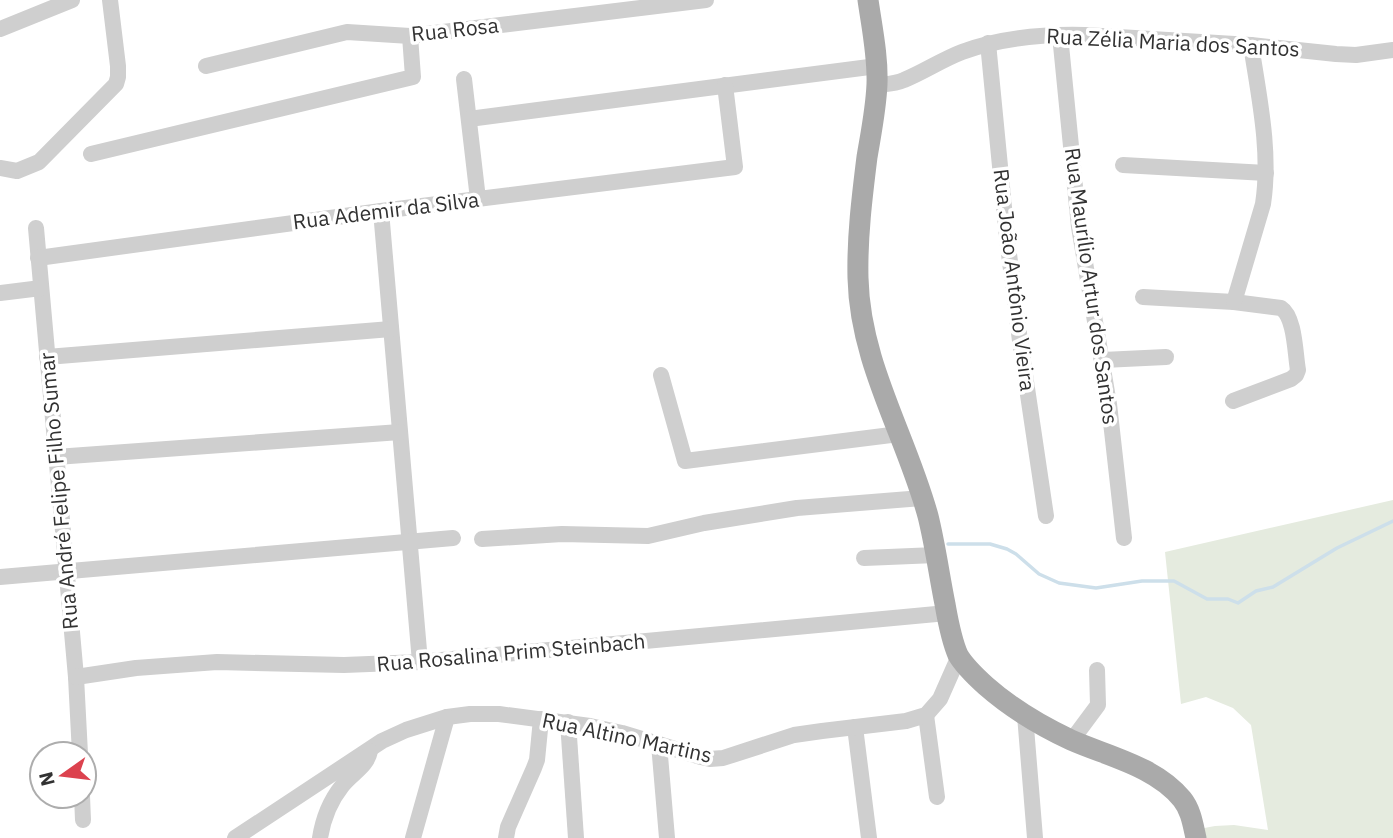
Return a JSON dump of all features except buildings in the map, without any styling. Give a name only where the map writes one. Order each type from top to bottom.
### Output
[{"type":"main road","points":[[868,0],[877,75],[860,220],[858,293],[861,321],[867,346],[922,498],[950,631],[959,656],[986,686],[1026,715],[1072,740],[1147,772],[1174,790],[1188,810],[1196,838]]},
{"type":"street","points":[[0,29],[72,0]]},
{"type":"street","points":[[0,168],[17,171],[39,162],[116,84],[118,66],[110,0]]},
{"type":"street","name":"Rua Rosa","points":[[206,66],[347,32],[410,36],[706,0]]},
{"type":"street","name":"Rua Zélia Maria dos Santos","points":[[468,119],[725,85],[877,75],[903,81],[946,58],[988,43],[1016,37],[1060,34],[1251,45],[1356,55],[1393,50]]},
{"type":"street","name":"Rua Maurílio Artur dos Santos","points":[[1060,34],[1079,227],[1109,404],[1124,538]]},
{"type":"street","points":[[92,154],[413,77],[410,36]]},
{"type":"street","name":"Rua João Antônio Vieira","points":[[988,43],[1007,238],[1046,516]]},
{"type":"street","points":[[1234,302],[1263,204],[1266,173],[1263,122],[1251,45]]},
{"type":"street","points":[[464,79],[478,199]]},
{"type":"street","name":"Rua Ademir da Silva","points":[[38,258],[381,211],[735,167],[725,85]]},
{"type":"street","points":[[1123,165],[1266,173]]},
{"type":"street","points":[[381,211],[420,662]]},
{"type":"street","name":"Rua André Felipe Filho Sumar","points":[[36,228],[79,740]]},
{"type":"street","points":[[0,293],[41,288]]},
{"type":"street","points":[[1143,297],[1234,302],[1281,307],[1287,312],[1298,370],[1296,375],[1233,401]]},
{"type":"street","points":[[47,357],[391,329]]},
{"type":"street","points":[[1102,360],[1166,357]]},
{"type":"street","points":[[662,375],[685,461],[900,434]]},
{"type":"street","points":[[56,457],[400,432]]},
{"type":"street","points":[[482,538],[569,534],[648,536],[704,523],[797,508],[922,498]]},
{"type":"street","points":[[0,577],[453,538]]},
{"type":"street","points":[[864,558],[936,555]]},
{"type":"street","name":"Rua Rosalina Prim Steinbach","points":[[76,677],[136,668],[217,663],[344,666],[420,662],[947,613]]},
{"type":"street","points":[[937,797],[926,715],[940,699],[959,656]]},
{"type":"street","points":[[1072,740],[1098,705],[1097,670]]},
{"type":"street","name":"Rua Altino Martins","points":[[250,838],[267,817],[370,748],[406,730],[447,717],[486,713],[568,722],[622,733],[716,759],[794,735],[906,722],[926,715]]},
{"type":"street","points":[[1026,715],[1035,838]]},
{"type":"street","points":[[413,838],[447,717]]},
{"type":"street","points":[[506,838],[508,827],[537,760],[541,719]]},
{"type":"street","points":[[568,722],[576,838]]},
{"type":"street","points":[[855,727],[869,838]]},
{"type":"street","points":[[659,744],[667,838]]},
{"type":"street","points":[[320,838],[326,812],[351,776],[364,765],[370,748]]},
{"type":"street","points":[[83,810],[83,820]]},
{"type":"street","points":[[235,838],[267,817]]},
{"type":"shaded area","points":[[1393,500],[1393,838],[1201,838],[1199,829],[1215,826],[1234,825],[1268,830],[1251,725],[1233,708],[1206,697],[1181,704],[1165,552]]},
{"type":"waterway","points":[[948,544],[990,544],[1007,549],[1039,574],[1059,583],[1096,588],[1142,581],[1174,581],[1207,599],[1228,599],[1238,603],[1256,591],[1273,587],[1337,548],[1393,521]]}]
